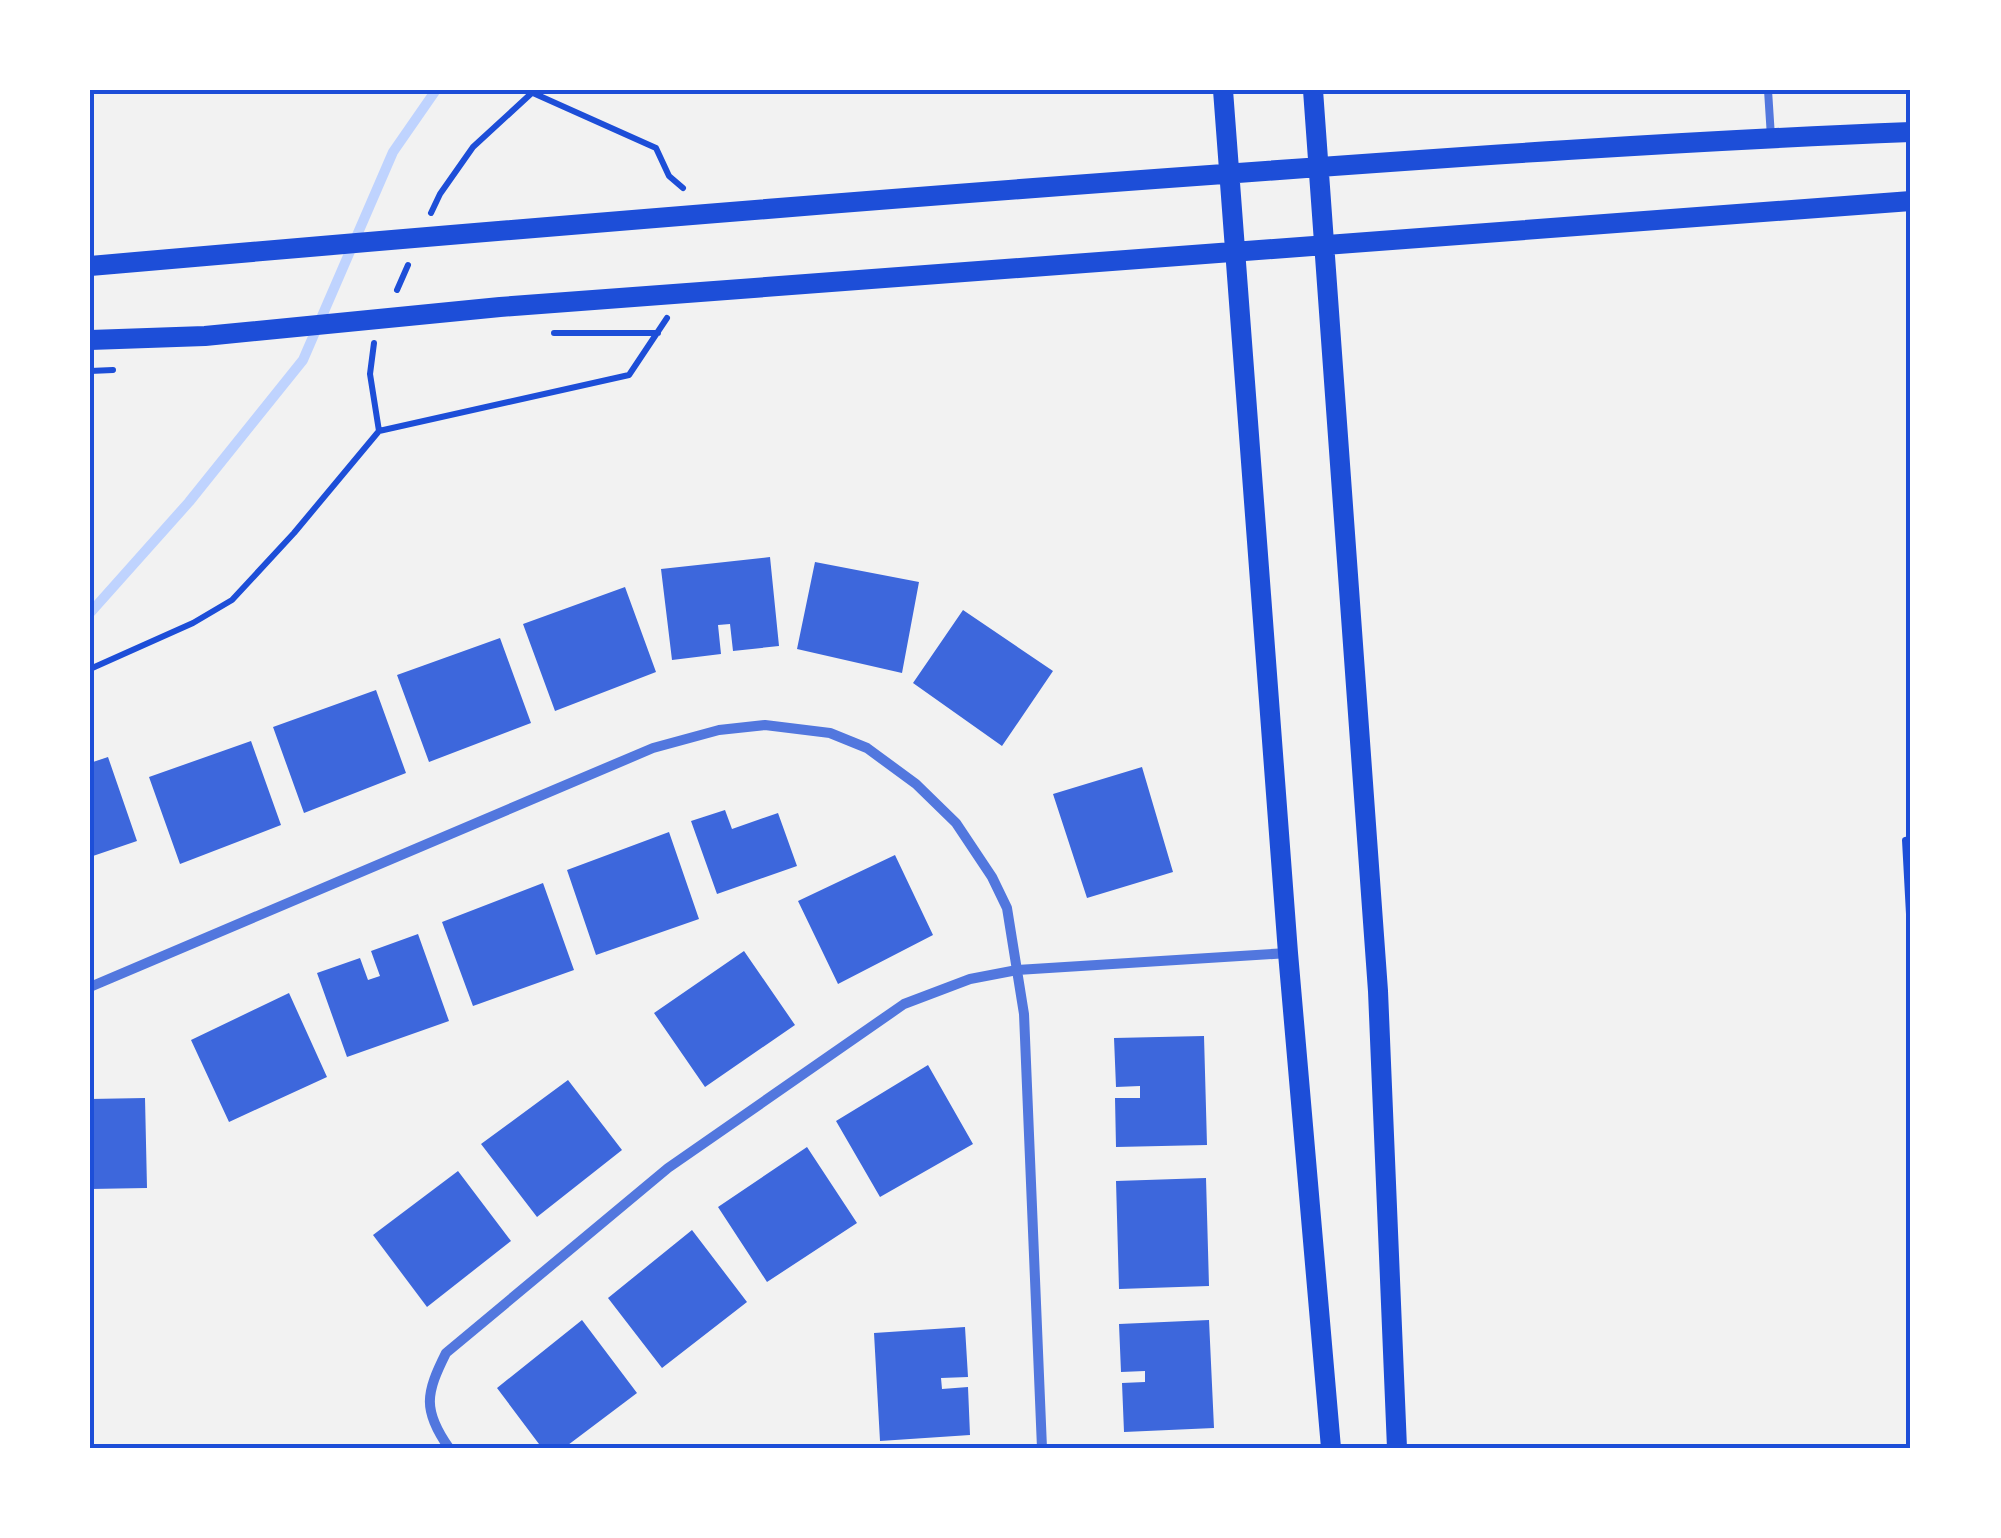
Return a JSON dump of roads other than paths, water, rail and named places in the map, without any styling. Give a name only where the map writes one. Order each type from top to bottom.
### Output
[{"type":"main road","points":[[1223,90],[1288,953],[1331,1448]]},
{"type":"main road","points":[[1313,90],[1378,991],[1397,1448]]},
{"type":"main road","points":[[90,266],[1319,166],[1771,137],[1911,132]]},
{"type":"main road","points":[[90,340],[206,336],[431,313],[1911,201]]},
{"type":"street","points":[[90,987],[653,748],[719,730],[765,726],[830,734],[867,748],[930,797],[956,823],[992,876],[1007,908],[1024,1014],[1042,1448]]},
{"type":"street","points":[[448,1448],[432,1424],[429,1388],[446,1353],[668,1168],[904,1004],[970,978],[1017,970],[1288,953]]},
{"type":"lane","points":[[1768,90],[1771,137]]},
{"type":"waterway","points":[[90,613],[189,502],[303,360],[393,152],[436,90]]}]
